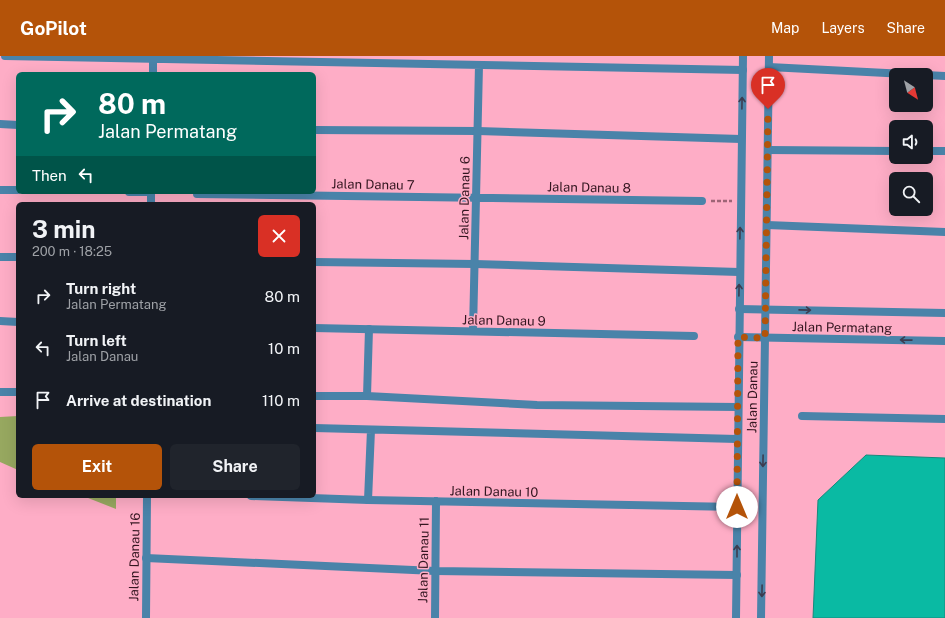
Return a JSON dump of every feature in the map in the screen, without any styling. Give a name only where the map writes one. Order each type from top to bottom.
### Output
[{"type":"street","points":[[5,56],[373,60],[479,65],[743,70]]},
{"type":"street","name":"Jalan Danau","points":[[736,618],[738,337],[743,56]]},
{"type":"street","name":"Jalan Danau","points":[[761,618],[769,56]]},
{"type":"street","points":[[153,58],[153,72]]},
{"type":"street","name":"Jalan Danau 6","points":[[473,331],[479,65]]},
{"type":"street","points":[[769,67],[945,76]]},
{"type":"street","points":[[0,124],[16,125]]},
{"type":"street","points":[[316,130],[478,131],[741,139]]},
{"type":"street","points":[[768,150],[889,151]]},
{"type":"street","points":[[933,151],[945,151]]},
{"type":"street","points":[[0,190],[16,190]]},
{"type":"street","name":"Jalan Danau 7","points":[[197,194],[476,197]]},
{"type":"street","name":"Jalan Danau 8","points":[[476,197],[702,201]]},
{"type":"street","points":[[767,224],[945,232]]},
{"type":"street","points":[[0,257],[16,257]]},
{"type":"street","points":[[316,262],[475,264],[739,272]]},
{"type":"street","name":"Jalan Permatang","points":[[739,309],[945,313]]},
{"type":"street","points":[[0,321],[16,322]]},
{"type":"street","name":"Jalan Danau 9","points":[[316,328],[694,336]]},
{"type":"street","points":[[367,396],[369,329]]},
{"type":"street","name":"Jalan Permatang","points":[[738,337],[945,341]]},
{"type":"street","points":[[0,392],[16,392]]},
{"type":"street","points":[[316,396],[367,396],[537,405],[738,407]]},
{"type":"street","points":[[802,416],[945,418]]},
{"type":"street","points":[[316,428],[738,439]]},
{"type":"street","points":[[368,500],[370,430]]},
{"type":"street","name":"Jalan Danau 16","points":[[146,618],[147,498]]},
{"type":"street","name":"Jalan Danau 10","points":[[310,498],[737,507]]},
{"type":"street","name":"Jalan Danau 11","points":[[435,618],[436,501]]},
{"type":"street","points":[[146,558],[435,571],[737,576]]},
{"type":"path","points":[[702,201],[740,201]]},
{"type":"shaded area","points":[[16,416],[16,469],[0,462],[0,417]]},
{"type":"shaded area","points":[[866,455],[945,458],[945,618],[813,618],[818,500]]},
{"type":"shaded area","points":[[88,498],[116,498],[116,509]]},
{"type":"route","points":[[737,507],[738,337],[765,338],[768,109]]}]
